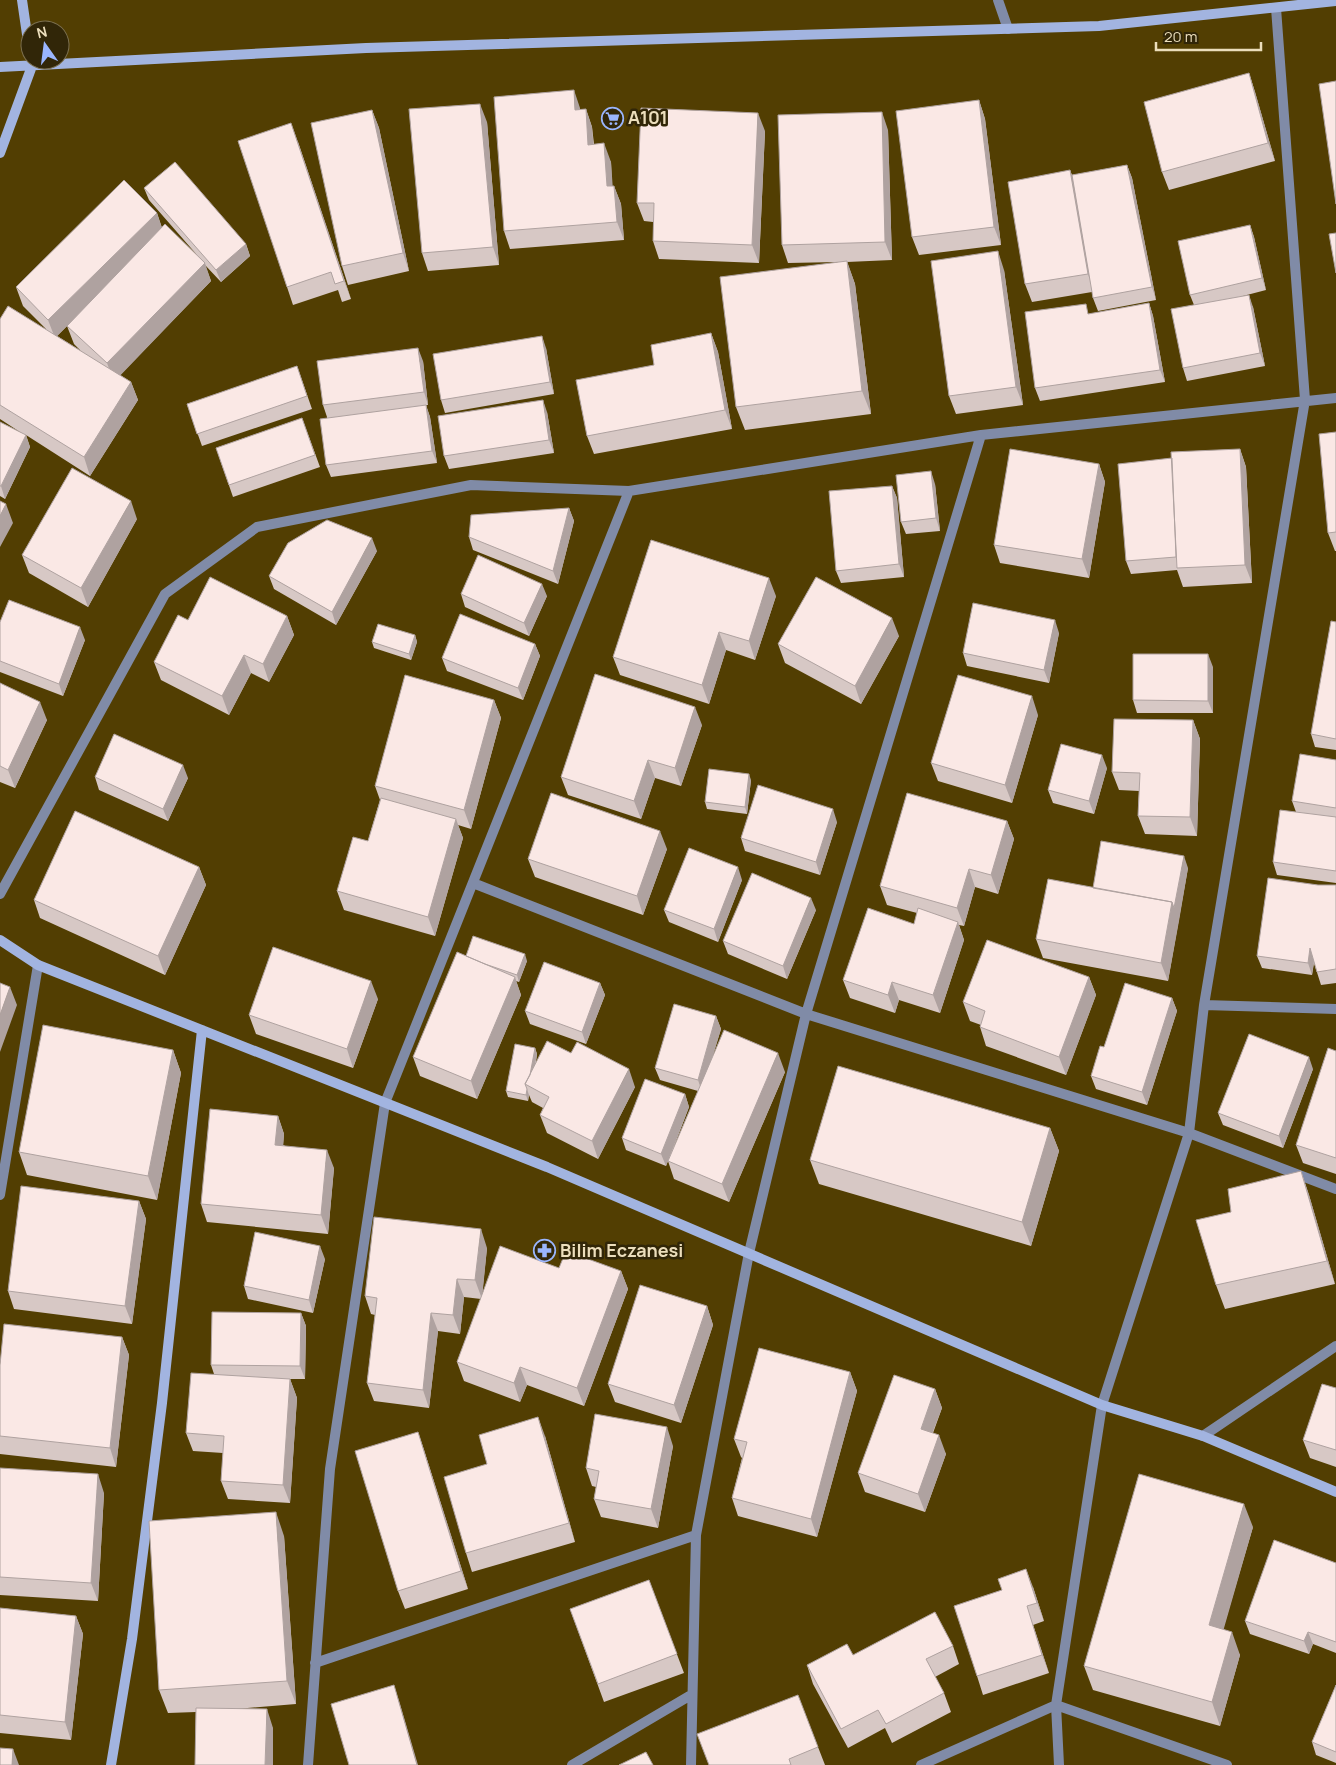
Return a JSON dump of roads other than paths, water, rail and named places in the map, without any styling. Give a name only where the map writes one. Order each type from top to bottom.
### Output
[{"type":"main road","points":[[22,0],[25,20]]},
{"type":"main road","points":[[70,59],[376,47],[1099,26],[1336,1]]},
{"type":"main road","points":[[0,67],[20,62]]},
{"type":"main road","points":[[0,153],[28,70]]},
{"type":"main road","points":[[0,940],[38,965],[547,1167],[1102,1405],[1203,1436],[1336,1492]]},
{"type":"main road","points":[[111,1765],[132,1639],[162,1403],[202,1030]]},
{"type":"street","points":[[998,0],[1008,29]]},
{"type":"street","points":[[1058,1765],[1056,1705],[1102,1405],[1189,1133],[1204,1005],[1305,400],[1276,8]]},
{"type":"street","points":[[0,894],[165,594],[257,528],[471,485],[628,491],[981,435],[1336,398]]},
{"type":"street","points":[[691,1765],[691,1695],[696,1535],[749,1253],[806,1014],[981,435]]},
{"type":"street","points":[[308,1765],[330,1469],[385,1103],[628,491]]},
{"type":"street","points":[[472,883],[806,1014],[1189,1133],[1336,1190]]},
{"type":"street","points":[[0,1195],[38,965]]},
{"type":"street","points":[[1204,1005],[1336,1008]]},
{"type":"street","points":[[1203,1436],[1336,1346]]},
{"type":"street","points":[[315,1663],[696,1535]]},
{"type":"street","points":[[572,1765],[691,1695]]},
{"type":"street","points":[[921,1765],[1056,1705],[1227,1765]]},
{"type":"place","name":"A101","points":[[612,118]]},
{"type":"place","name":"Bilim Eczanesi","points":[[544,1251]]}]
